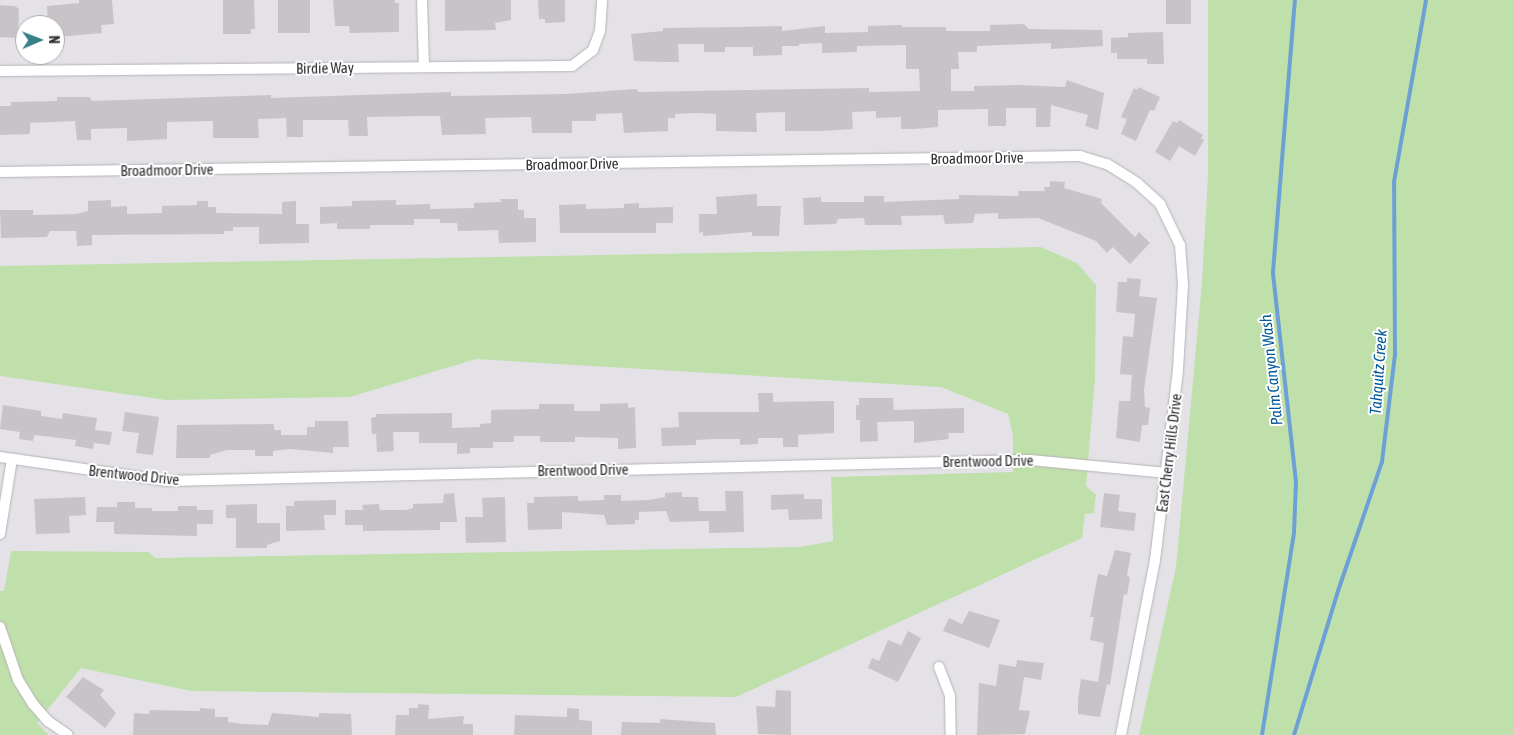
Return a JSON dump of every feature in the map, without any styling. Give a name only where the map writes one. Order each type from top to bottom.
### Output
[{"type":"street","points":[[422,0],[424,67]]},
{"type":"street","name":"Birdie Way","points":[[0,71],[572,66],[593,50],[600,31],[602,0]]},
{"type":"street","name":"Broadmoor Drive","points":[[0,172],[1080,156],[1107,164],[1137,183]]},
{"type":"street","name":"East Cherry Hills Drive","points":[[1121,735],[1156,560],[1178,370],[1183,285],[1180,244],[1160,204],[1137,183]]},
{"type":"street","name":"Brentwood Drive","points":[[0,457],[168,481],[1030,460],[1167,473]]},
{"type":"street","points":[[0,534],[12,459]]},
{"type":"street","points":[[0,627],[18,680],[33,704],[48,721],[68,735]]},
{"type":"street","points":[[940,667],[950,696],[951,735]]},
{"type":"green space","points":[[1208,0],[1514,0],[1514,735],[1139,735],[1176,567],[1202,282],[1208,176]]},
{"type":"green space","points":[[1041,247],[1077,263],[1096,285],[1095,379],[1086,486],[1096,495],[1094,513],[1085,514],[1082,538],[736,697],[191,691],[81,668],[37,723],[49,735],[0,735],[0,591],[4,591],[11,551],[149,552],[155,558],[800,547],[833,541],[831,477],[1013,472],[1013,435],[1008,414],[941,387],[476,359],[350,397],[166,400],[0,376],[0,266]]},
{"type":"building","points":[[79,0],[112,0],[114,24],[101,25],[102,33],[65,36],[65,15],[47,15],[47,6],[79,3]]},
{"type":"building","points":[[223,0],[254,0],[255,29],[251,29],[251,34],[223,34]]},
{"type":"building","points":[[278,0],[310,0],[310,33],[278,33]]},
{"type":"building","points":[[333,0],[395,0],[395,3],[399,3],[399,32],[350,33],[349,26],[335,26]]},
{"type":"building","points":[[445,0],[511,0],[511,20],[495,23],[496,30],[445,31]]},
{"type":"building","points":[[538,0],[565,0],[565,22],[545,23],[545,19],[539,19]]},
{"type":"building","points":[[1166,0],[1191,0],[1191,24],[1166,24]]},
{"type":"building","points":[[0,5],[15,6],[19,9],[19,15],[15,15],[15,38],[0,37]]},
{"type":"building","points":[[1024,24],[1029,29],[1102,30],[1103,46],[1051,49],[1051,43],[977,46],[977,52],[958,52],[959,69],[951,69],[951,91],[974,91],[974,86],[1020,85],[1065,87],[1067,80],[1104,93],[1098,130],[1085,126],[1088,115],[1051,105],[1050,127],[1036,127],[1036,108],[1006,108],[1006,126],[988,126],[988,109],[938,110],[938,127],[914,129],[901,129],[901,117],[876,118],[876,111],[852,112],[853,129],[822,131],[785,131],[785,112],[756,113],[757,132],[716,131],[716,114],[697,113],[675,114],[675,118],[668,118],[668,131],[624,133],[622,113],[596,114],[596,121],[572,121],[572,133],[532,133],[531,117],[485,118],[486,134],[442,135],[440,116],[422,116],[367,117],[368,136],[349,136],[348,120],[303,120],[303,137],[287,137],[286,118],[258,119],[259,138],[213,138],[213,121],[167,122],[167,139],[127,141],[127,128],[91,129],[91,140],[77,140],[75,121],[30,123],[30,134],[0,135],[0,106],[11,106],[11,102],[57,101],[57,97],[89,97],[92,101],[271,95],[271,98],[451,92],[451,96],[565,94],[637,89],[638,92],[869,88],[869,92],[920,91],[919,69],[906,69],[906,45],[857,46],[857,52],[822,53],[822,43],[799,44],[799,46],[782,46],[782,55],[753,56],[753,47],[725,47],[725,52],[704,52],[704,44],[678,44],[679,62],[634,61],[631,34],[663,31],[663,28],[782,26],[782,31],[825,26],[825,33],[868,32],[868,26],[902,25],[902,27],[946,27],[946,31],[990,31],[990,25]]},
{"type":"building","points":[[1163,32],[1164,64],[1147,64],[1147,59],[1117,59],[1117,53],[1111,53],[1111,38],[1128,37],[1128,33]]},
{"type":"building","points":[[1138,87],[1160,97],[1154,111],[1150,110],[1136,141],[1121,134],[1127,119],[1121,117],[1134,88],[1137,90]]},
{"type":"building","points":[[1179,120],[1203,135],[1201,138],[1204,140],[1195,156],[1179,146],[1170,161],[1155,152],[1173,121],[1177,123]]},
{"type":"building","points":[[1050,181],[1065,182],[1064,188],[1102,199],[1101,203],[1135,237],[1139,232],[1150,243],[1130,264],[1113,247],[1107,253],[1096,241],[1038,218],[998,219],[998,213],[975,214],[973,223],[945,224],[943,215],[901,216],[902,225],[865,225],[864,218],[838,219],[836,224],[804,225],[803,198],[821,197],[821,202],[864,202],[864,196],[884,196],[884,202],[959,199],[959,195],[1019,196],[1018,191],[1045,191],[1044,187],[1050,187]]},
{"type":"building","points":[[757,194],[757,206],[781,206],[779,236],[752,236],[752,232],[703,236],[703,232],[699,233],[699,214],[717,214],[716,197]]},
{"type":"building","points":[[500,199],[518,199],[518,210],[524,210],[524,218],[536,218],[536,242],[499,243],[498,230],[458,231],[457,223],[440,223],[440,219],[414,219],[414,225],[370,225],[370,229],[337,229],[337,223],[320,224],[320,207],[352,206],[352,201],[396,200],[396,205],[430,204],[430,209],[474,208],[474,203],[501,202]]},
{"type":"building","points":[[111,200],[111,207],[127,206],[127,214],[162,213],[162,206],[197,205],[197,201],[208,201],[208,207],[216,207],[216,213],[282,214],[282,202],[296,201],[296,224],[309,224],[309,243],[259,244],[259,227],[233,227],[233,231],[224,231],[224,234],[92,235],[92,245],[77,246],[76,231],[50,231],[47,237],[1,238],[0,210],[33,210],[33,215],[76,214],[88,211],[88,201]]},
{"type":"building","points":[[639,203],[639,208],[673,207],[673,223],[656,223],[656,233],[560,233],[559,205],[586,204],[586,209],[624,208],[624,204]]},
{"type":"building","points":[[1127,278],[1141,279],[1139,296],[1157,298],[1144,390],[1145,407],[1150,408],[1148,425],[1142,425],[1140,442],[1116,438],[1119,401],[1130,401],[1132,375],[1120,374],[1123,336],[1133,337],[1135,314],[1116,312],[1118,282],[1127,282]]},
{"type":"building","points":[[758,393],[773,393],[773,402],[834,401],[834,433],[798,435],[798,447],[783,447],[783,438],[758,438],[758,444],[740,445],[740,439],[713,439],[696,440],[696,445],[662,446],[661,428],[679,427],[678,412],[759,412]]},
{"type":"building","points":[[859,398],[893,398],[894,410],[964,408],[964,433],[948,433],[949,439],[914,443],[914,421],[877,422],[878,441],[860,442],[860,420],[856,420],[856,405],[859,405]]},
{"type":"building","points":[[628,403],[628,408],[635,407],[636,448],[618,449],[618,438],[575,437],[575,442],[540,442],[540,436],[514,436],[514,442],[493,442],[493,448],[470,448],[470,453],[457,454],[457,443],[419,443],[419,432],[393,432],[394,451],[377,452],[376,434],[372,434],[371,418],[376,417],[376,414],[452,413],[452,428],[480,427],[480,424],[491,423],[491,410],[539,409],[539,404],[574,404],[574,411],[600,411],[600,404]]},
{"type":"building","points":[[3,405],[41,411],[41,416],[62,419],[63,413],[97,418],[95,430],[112,432],[110,445],[94,443],[93,449],[75,446],[76,440],[34,435],[33,441],[19,439],[20,432],[0,429]]},
{"type":"building","points":[[125,412],[159,417],[153,455],[136,453],[139,433],[122,431]]},
{"type":"building","points":[[315,421],[348,421],[349,447],[333,447],[333,453],[290,449],[273,451],[273,456],[255,456],[255,450],[227,450],[210,455],[210,458],[176,458],[177,425],[274,424],[274,430],[281,430],[281,435],[307,435],[307,427],[315,427]]},
{"type":"building","points":[[725,491],[743,491],[744,532],[709,533],[709,521],[670,522],[666,511],[639,512],[639,520],[635,520],[635,524],[607,525],[604,515],[562,512],[562,529],[528,530],[527,503],[534,503],[534,497],[578,496],[578,501],[604,500],[604,495],[621,495],[621,501],[649,500],[665,497],[665,493],[682,492],[682,497],[698,497],[699,511],[726,511]]},
{"type":"building","points":[[454,493],[457,522],[440,522],[440,530],[363,531],[363,525],[345,525],[345,510],[363,510],[362,505],[379,504],[380,510],[406,510],[413,508],[413,504],[443,503],[444,494]]},
{"type":"building","points":[[1104,493],[1120,495],[1118,511],[1136,513],[1134,531],[1100,527]]},
{"type":"building","points":[[804,494],[804,499],[822,499],[822,519],[789,520],[788,509],[771,510],[771,495]]},
{"type":"building","points":[[85,497],[86,515],[69,516],[70,533],[36,534],[34,499]]},
{"type":"building","points":[[505,497],[506,542],[466,543],[465,517],[483,517],[482,498]]},
{"type":"building","points":[[336,500],[336,515],[324,515],[325,530],[286,531],[286,506],[294,506],[294,501]]},
{"type":"building","points":[[117,502],[135,502],[135,508],[152,508],[152,511],[178,511],[178,506],[197,506],[197,510],[213,510],[213,524],[197,524],[197,536],[114,534],[114,522],[96,522],[97,507],[117,507]]},
{"type":"building","points":[[257,504],[257,523],[280,523],[280,541],[267,545],[267,548],[236,548],[236,518],[226,518],[226,505]]},
{"type":"building","points":[[1115,550],[1131,553],[1127,576],[1130,577],[1127,595],[1124,594],[1110,685],[1107,684],[1100,717],[1078,714],[1081,679],[1098,682],[1104,643],[1090,640],[1094,617],[1090,617],[1098,574],[1107,576]]},
{"type":"building","points":[[969,611],[1000,620],[989,648],[943,631],[949,618],[962,624]]},
{"type":"building","points":[[908,631],[921,638],[898,682],[868,668],[872,658],[879,661],[888,640],[901,645]]},
{"type":"building","points":[[1017,660],[1044,663],[1041,680],[1024,677],[1019,710],[1030,711],[1025,734],[977,735],[979,683],[996,686],[999,664],[1016,667]]},
{"type":"building","points":[[83,677],[104,690],[100,695],[116,713],[105,728],[66,697]]},
{"type":"building","points":[[776,690],[791,691],[791,735],[758,734],[756,706],[775,707]]},
{"type":"building","points":[[418,704],[429,705],[428,719],[464,716],[463,724],[473,724],[473,735],[395,735],[396,715],[409,715],[409,708],[418,708]]},
{"type":"building","points":[[200,708],[215,709],[215,717],[228,717],[228,722],[242,724],[268,725],[272,713],[319,717],[319,713],[351,714],[352,735],[133,735],[134,713],[149,714],[150,710],[200,711]]},
{"type":"building","points":[[567,708],[579,709],[579,720],[592,721],[592,735],[514,735],[515,715],[567,717]]},
{"type":"building","points":[[660,719],[715,723],[716,735],[621,735],[622,722],[660,723]]},
{"type":"waterway","name":"Palm Canyon Wash","points":[[1262,735],[1294,533],[1296,482],[1273,272],[1295,0]]},
{"type":"waterway","name":"Tahquitz Creek","points":[[1294,735],[1337,594],[1382,462],[1395,355],[1394,182],[1426,0]]}]
